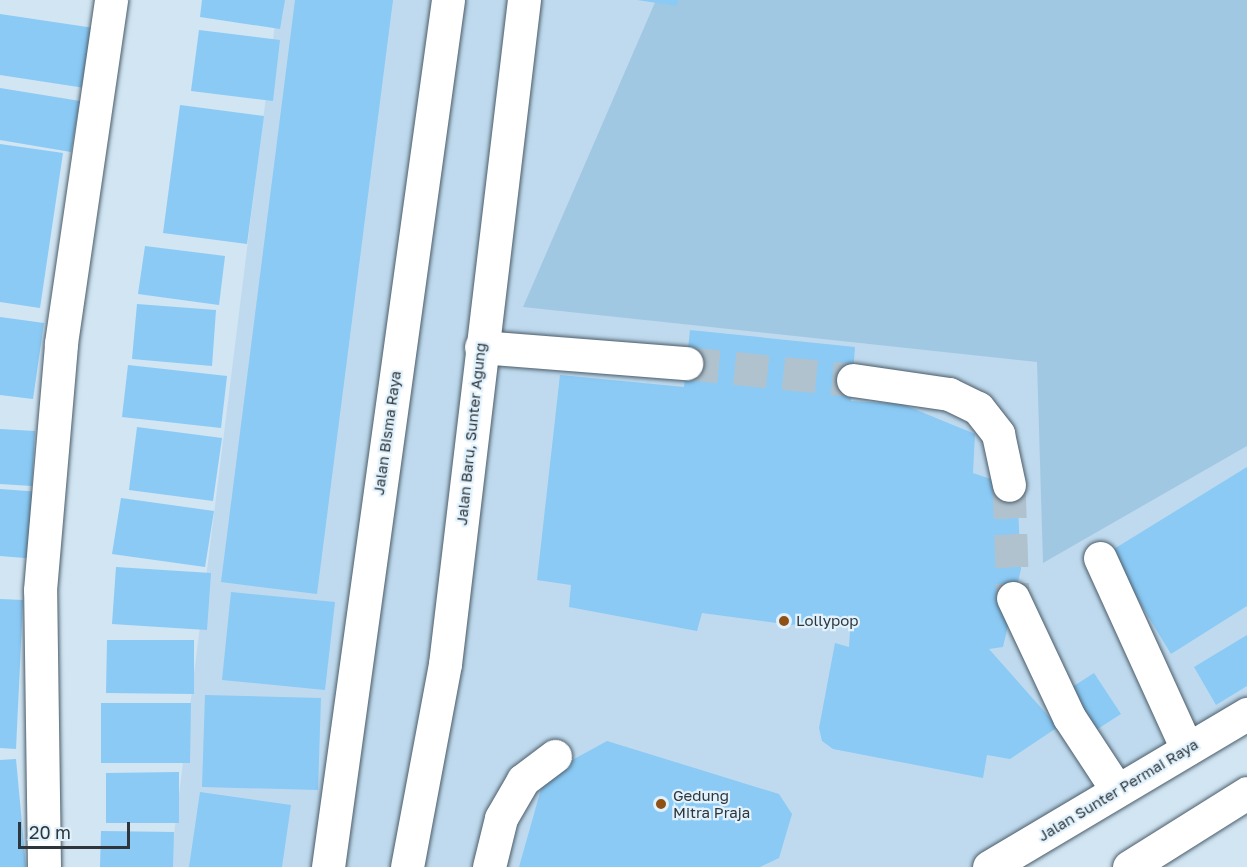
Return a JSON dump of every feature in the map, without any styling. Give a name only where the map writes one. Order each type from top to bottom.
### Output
[{"type":"street","points":[[44,867],[40,590],[61,343],[111,0]]},
{"type":"street","name":"Jalan Bisma Raya","points":[[328,867],[448,0]]},
{"type":"street","name":"Jalan Baru, Sunter Agung","points":[[407,867],[446,664],[481,347],[524,0]]},
{"type":"street","points":[[481,347],[686,363]]},
{"type":"street","points":[[853,380],[949,394],[978,408],[998,434],[1009,485]]},
{"type":"street","points":[[1100,558],[1187,749]]},
{"type":"street","points":[[1013,598],[1069,717],[1118,790]]},
{"type":"street","name":"Jalan Sunter Permai Raya","points":[[989,867],[1247,714]]},
{"type":"street","points":[[489,867],[507,809],[524,780],[555,756]]},
{"type":"street","points":[[1129,867],[1247,793]]},
{"type":"shaded area","points":[[278,0],[1247,0],[1247,714],[1028,843],[1027,867],[170,867]]},
{"type":"shaded area","points":[[656,0],[1247,0],[1247,446],[1043,563],[1037,362],[523,307]]},
{"type":"building","points":[[202,0],[285,0],[280,29],[200,17]]},
{"type":"building","points":[[295,0],[393,0],[317,594],[221,582]]},
{"type":"building","points":[[637,0],[678,0],[677,6]]},
{"type":"building","points":[[0,14],[94,28],[85,88],[0,75]]},
{"type":"building","points":[[199,30],[280,40],[273,101],[191,91]]},
{"type":"building","points":[[0,88],[80,101],[71,152],[0,140]]},
{"type":"building","points":[[180,105],[264,116],[247,244],[163,233]]},
{"type":"building","points":[[0,144],[63,153],[40,308],[0,302]]},
{"type":"building","points":[[145,246],[225,256],[219,305],[138,294]]},
{"type":"building","points":[[137,304],[216,310],[212,366],[132,359]]},
{"type":"building","points":[[0,317],[44,323],[33,399],[0,395]]},
{"type":"building","points":[[690,330],[855,347],[851,401],[902,404],[975,434],[973,473],[1017,488],[1021,569],[1003,647],[989,649],[1058,727],[1010,759],[987,755],[983,778],[833,749],[822,741],[819,728],[835,643],[849,647],[851,617],[791,625],[702,613],[697,631],[569,607],[571,585],[537,580],[560,375],[684,387]]},
{"type":"building","points":[[128,365],[227,376],[221,428],[122,417]]},
{"type":"building","points":[[137,427],[222,438],[213,501],[129,490]]},
{"type":"building","points":[[0,429],[35,431],[32,486],[0,484]]},
{"type":"building","points":[[1247,467],[1247,606],[1171,654],[1109,552]]},
{"type":"building","points":[[0,489],[41,492],[37,559],[0,556]]},
{"type":"building","points":[[121,498],[214,511],[205,567],[112,554]]},
{"type":"building","points":[[116,567],[211,573],[207,630],[112,624]]},
{"type":"building","points":[[231,592],[335,602],[325,690],[222,680]]},
{"type":"building","points":[[0,599],[23,600],[16,749],[0,748]]},
{"type":"building","points":[[1247,635],[1247,686],[1216,705],[1194,667]]},
{"type":"building","points":[[107,640],[194,640],[194,694],[106,693]]},
{"type":"building","points":[[1094,673],[1121,714],[1096,730],[1069,689]]},
{"type":"building","points":[[205,695],[321,698],[318,790],[202,787]]},
{"type":"building","points":[[101,703],[191,703],[190,763],[101,763]]},
{"type":"building","name":"Gedung Mitra Praja","points":[[607,741],[779,794],[792,814],[779,858],[760,867],[519,867],[545,775]]},
{"type":"building","points":[[16,759],[26,867],[0,867],[0,760]]},
{"type":"building","points":[[179,772],[179,823],[106,823],[106,773]]},
{"type":"building","points":[[200,792],[291,805],[282,867],[189,867]]},
{"type":"building","points":[[101,831],[174,832],[173,867],[100,867]]},
{"type":"tunnel","points":[[686,363],[853,380]]},
{"type":"tunnel","points":[[1009,485],[1013,598]]},
{"type":"place","name":"Lollypop","points":[[784,621]]},
{"type":"place","name":"Gedung Mitra Praja","points":[[661,804]]}]
